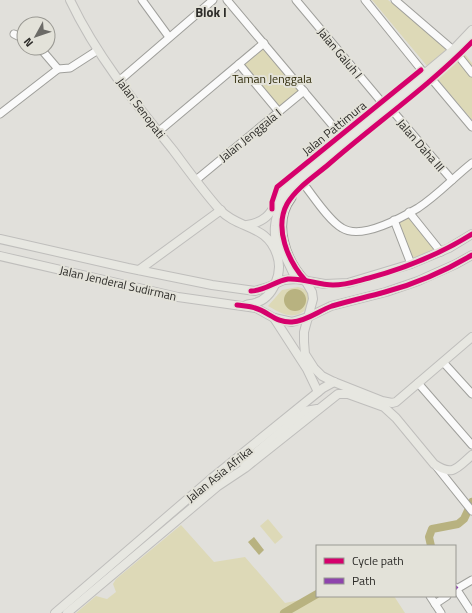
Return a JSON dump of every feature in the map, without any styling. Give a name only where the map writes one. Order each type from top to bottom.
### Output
[{"type":"main road","name":"Jalan Senopati","points":[[70,0],[98,50],[119,80],[158,132],[221,210]]},
{"type":"main road","name":"Jalan Pattimura","points":[[456,53],[472,30]]},
{"type":"main road","name":"Jalan Pattimura","points":[[277,254],[275,224],[288,197],[472,39]]},
{"type":"main road","name":"Jalan Pattimura","points":[[247,225],[256,224],[268,217],[286,188],[344,139],[389,109]]},
{"type":"main road","points":[[221,210],[235,221],[247,225],[266,236],[277,254],[278,274],[275,284],[264,299],[255,303],[237,306]]},
{"type":"main road","name":"Jalan Jenderal Sudirman","points":[[139,270],[221,210]]},
{"type":"main road","points":[[300,279],[325,284],[343,284],[379,275],[441,252],[472,234]]},
{"type":"main road","points":[[275,235],[300,279],[312,292],[313,299],[303,337],[305,354]]},
{"type":"main road","name":"Jalan Jenderal Sudirman","points":[[0,239],[139,270],[245,291],[258,291],[284,280],[300,279]]},
{"type":"main road","points":[[274,318],[292,322],[308,317],[331,306],[386,292],[418,281],[472,255]]},
{"type":"main road","name":"Jalan Jenderal Sudirman","points":[[0,256],[178,297],[256,308],[274,318]]},
{"type":"main road","points":[[274,318],[289,339],[315,382],[318,392]]},
{"type":"main road","points":[[396,418],[394,409],[396,402],[472,337]]},
{"type":"main road","points":[[289,339],[296,339],[314,368],[322,376],[382,401],[396,402]]},
{"type":"main road","points":[[315,382],[319,381],[322,376]]},
{"type":"main road","name":"Jalan Asia Afrika","points":[[67,613],[95,584],[212,478],[318,392],[334,382]]},
{"type":"main road","name":"Jalan Asia Afrika","points":[[55,613],[95,584],[218,486],[251,464],[324,403],[338,394],[348,394],[384,407],[396,418],[434,464]]},
{"type":"main road","points":[[237,459],[245,462],[305,411],[318,409]]},
{"type":"main road","points":[[434,464],[447,471],[455,469],[472,455]]},
{"type":"street","points":[[142,0],[169,37]]},
{"type":"street","points":[[119,80],[213,0]]},
{"type":"street","points":[[227,0],[344,139]]},
{"type":"street","name":"Jalan Galuh I","points":[[296,0],[389,109]]},
{"type":"street","points":[[365,0],[472,126]]},
{"type":"street","points":[[399,1],[456,53],[472,73]]},
{"type":"street","name":"Jalan Pattimura","points":[[456,53],[472,42]]},
{"type":"street","points":[[158,132],[264,43]]},
{"type":"street","points":[[0,113],[58,69],[70,68],[98,50]]},
{"type":"street","points":[[47,56],[58,69]]},
{"type":"street","points":[[239,64],[279,112]]},
{"type":"street","name":"Jalan Jenggala I","points":[[196,180],[304,91]]},
{"type":"street","name":"Jalan Daha III","points":[[389,109],[452,180]]},
{"type":"street","points":[[303,183],[335,223],[346,230],[362,232],[394,220],[424,204],[472,163]]},
{"type":"street","name":"Jalan Pattimura","points":[[300,279],[285,244],[282,232],[284,212],[287,204],[303,183]]},
{"type":"street","points":[[409,212],[441,252]]},
{"type":"street","points":[[394,220],[411,264]]},
{"type":"street","points":[[443,362],[471,393]]},
{"type":"street","points":[[418,383],[472,445]]},
{"type":"street","points":[[434,464],[470,509]]},
{"type":"street","points":[[450,484],[450,479],[455,469]]},
{"type":"street","points":[[472,580],[456,589],[472,613]]},
{"type":"street","points":[[431,597],[441,613]]},
{"type":"street","points":[[435,604],[446,597]]},
{"type":"green space","points":[[372,0],[388,0],[448,49],[427,66]]},
{"type":"green space","name":"Taman Jenggala","points":[[265,47],[300,92],[279,108],[244,64]]},
{"type":"green space","points":[[464,53],[472,63],[472,120],[435,76]]},
{"type":"green space","points":[[409,214],[439,252],[409,266],[392,222]]},
{"type":"green space","points":[[298,287],[305,290],[309,294],[310,299],[309,304],[302,313],[288,315],[280,313],[268,306],[282,290]]},
{"type":"green space","points":[[268,519],[283,537],[275,544],[260,526]]},
{"type":"green space","points":[[181,525],[214,562],[245,557],[285,603],[316,597],[395,597],[405,613],[76,613],[96,596],[107,599],[116,592],[113,584],[116,579]]},
{"type":"shaded area","points":[[291,289],[299,289],[306,296],[306,304],[299,311],[291,311],[284,304],[284,296]]},
{"type":"shaded area","points":[[254,537],[264,550],[259,555],[248,542]]},
{"type":"waterway","points":[[431,545],[429,537],[432,529],[458,524],[464,519],[472,502]]},
{"type":"waterway","points":[[284,613],[316,595]]},
{"type":"cycle path","points":[[305,280],[288,254],[282,234],[283,213],[291,198],[306,182],[420,90],[472,42]]},
{"type":"cycle path","points":[[272,209],[272,202],[277,187],[421,70]]},
{"type":"cycle path","points":[[251,291],[256,291],[288,279],[333,285],[356,282],[396,270],[422,260],[448,248],[472,234]]},
{"type":"cycle path","points":[[237,305],[255,308],[281,321],[297,321],[308,318],[332,306],[396,289],[419,281],[441,272],[472,255]]},
{"type":"district","name":"Blok I","points":[[211,12]]}]
